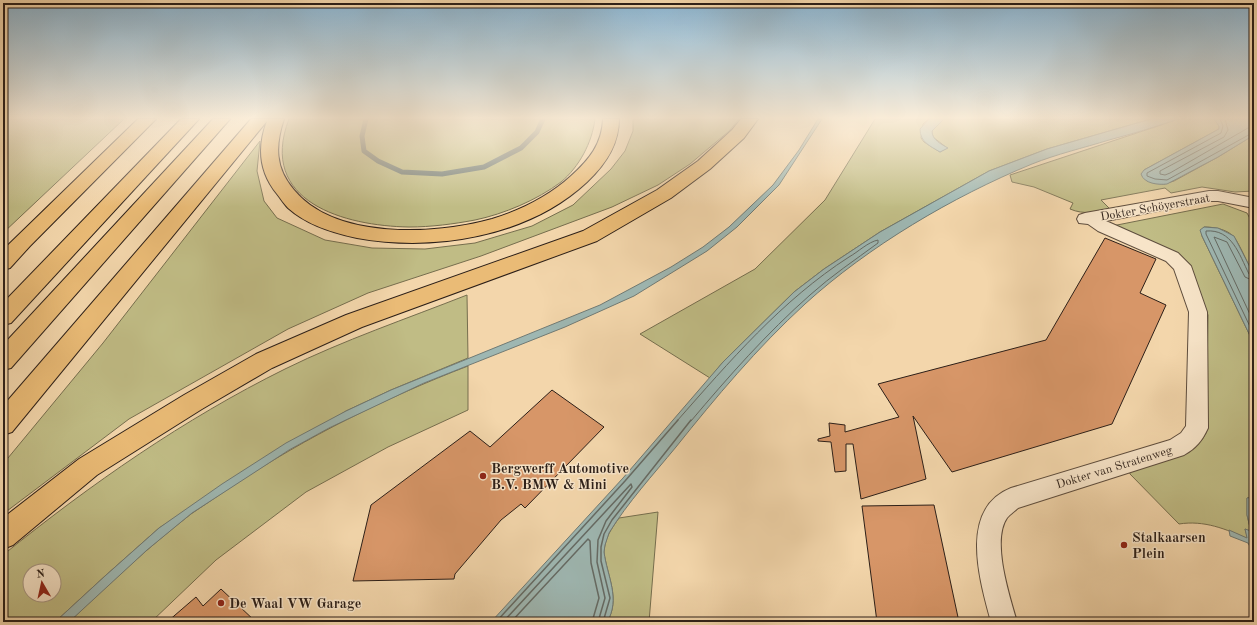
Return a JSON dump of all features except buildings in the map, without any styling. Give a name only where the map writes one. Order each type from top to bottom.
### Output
[{"type":"highway","points":[[3,263],[23,241],[118,148]]},
{"type":"highway","points":[[3,316],[164,148]]},
{"type":"highway","points":[[3,361],[196,148]]},
{"type":"highway","points":[[3,424],[235,148]]},
{"type":"highway","points":[[270,148],[269,160],[274,176],[281,189],[290,199],[307,212],[333,225],[356,231],[381,235],[419,236],[493,225],[529,212],[554,200],[576,182],[594,165],[603,148]]},
{"type":"highway","points":[[3,535],[88,467],[193,402],[264,361],[354,321],[590,236],[664,194],[704,165],[722,148]]},
{"type":"highway","points":[[3,256],[23,241]]},
{"type":"street","name":"Dokter Schöyerstraat","points":[[1086,219],[1209,196],[1254,202]]},
{"type":"street","name":"Dokter van Stratenweg","points":[[1004,622],[994,582],[988,544],[993,518],[1002,504],[1011,499],[1176,448],[1189,440],[1197,428],[1198,312],[1182,266],[1172,257],[1086,219]]},
{"type":"shaded area","points":[[3,148],[93,148],[3,233]]},
{"type":"shaded area","points":[[254,148],[259,148],[257,171],[264,201],[277,218],[325,240],[372,248],[425,249],[475,243],[532,226],[573,205],[611,169],[626,148],[709,148],[690,164],[658,185],[612,207],[481,256],[368,293],[288,329],[129,419],[3,514],[3,464],[103,343]]},
{"type":"shaded area","points":[[282,148],[587,148],[579,162],[568,176],[552,189],[520,206],[475,220],[426,226],[409,227],[384,225],[359,221],[334,214],[313,204],[296,189],[285,171]]},
{"type":"shaded area","points":[[857,148],[934,148],[940,152],[947,148],[1050,148],[989,171],[880,232],[824,269],[794,292],[723,362],[710,378],[640,334],[755,269],[825,200]]},
{"type":"shaded area","points":[[1091,148],[1184,148],[1144,170],[1147,181],[1164,184],[1174,181],[1232,148],[1254,148],[1254,191],[1235,192],[1202,187],[1171,193],[1165,188],[1101,200],[1110,209],[1095,212],[1080,212],[1070,209],[1073,203],[1034,187],[1012,182],[1010,175]]},
{"type":"shaded area","points":[[1223,204],[1247,213],[1254,226],[1254,275],[1233,236],[1220,229],[1204,227],[1202,236],[1254,344],[1254,497],[1247,498],[1247,515],[1251,532],[1245,529],[1248,539],[1206,524],[1179,524],[1130,474],[1129,470],[1191,450],[1202,440],[1206,433],[1208,315],[1186,263],[1112,226]]},
{"type":"shaded area","points":[[467,295],[468,358],[391,390],[346,411],[159,528],[55,622],[3,622],[3,555],[104,478],[175,431],[247,388],[307,358]]},
{"type":"shaded area","points":[[468,366],[468,410],[388,447],[306,492],[216,560],[151,622],[69,622],[113,580],[191,514],[262,467],[348,419],[407,391]]},
{"type":"shaded area","points":[[658,512],[649,622],[607,622],[613,605],[612,587],[604,552],[609,534],[619,518]]},
{"type":"water","points":[[803,148],[779,185],[737,227],[707,251],[634,296],[565,327],[424,383],[329,428],[289,450],[192,513],[147,550],[69,622],[55,622],[159,528],[222,484],[286,443],[346,411],[391,390],[600,305],[671,267],[703,247],[729,227],[773,185],[799,150]]},
{"type":"water","points":[[933,148],[948,148],[940,152]]},
{"type":"water","points":[[1080,148],[1041,160],[1002,177],[912,225],[856,262],[830,283],[787,321],[754,355],[722,391],[632,500],[609,533],[604,552],[612,587],[613,605],[607,622],[491,622],[623,478],[723,362],[794,292],[824,269],[880,232],[989,171],[1047,149]]},
{"type":"water","points":[[1184,148],[1232,148],[1167,184],[1148,182],[1141,174],[1144,170]]},
{"type":"water","points":[[1204,227],[1218,228],[1234,236],[1254,275],[1254,344],[1202,236],[1200,230]]},
{"type":"water","points":[[1254,497],[1254,554],[1248,543],[1230,536],[1229,530],[1247,538],[1245,529],[1251,531],[1247,515],[1247,498]]},
{"type":"waterway","points":[[364,148],[364,151],[378,161],[402,172],[442,174],[484,167],[521,148]]},
{"type":"place","name":"Bergwerff Automotive B.V. BMW & Mini","points":[[483,476]]},
{"type":"place","name":"Stalkaarsen Plein","points":[[1124,545]]},
{"type":"place","name":"De Waal VW Garage","points":[[221,603]]}]
